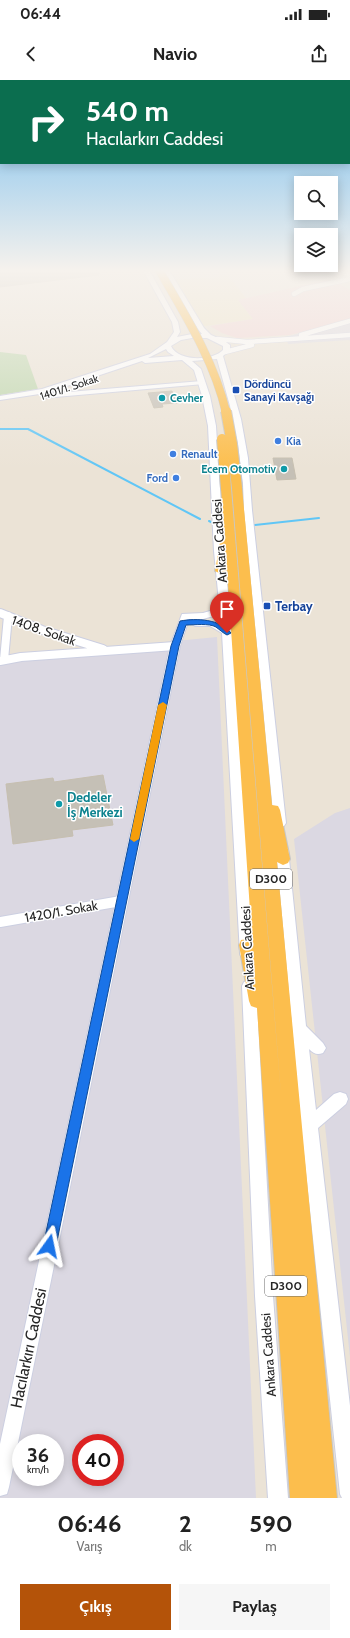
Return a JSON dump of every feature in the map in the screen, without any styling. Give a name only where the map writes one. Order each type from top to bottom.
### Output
[{"type":"highway","name":"Ankara Caddesi","points":[[187,336],[207,375],[215,401],[242,544],[325,1498]]},
{"type":"highway","name":"Ankara Caddesi","points":[[194,336],[215,375],[224,401],[231,434],[232,488],[228,514],[302,1498]]},
{"type":"highway","points":[[242,544],[248,510]]},
{"type":"highway","points":[[221,570],[228,514]]},
{"type":"highway","points":[[260,755],[283,859]]},
{"type":"highway","points":[[247,945],[270,1074]]},
{"type":"main road","points":[[172,342],[175,336]]},
{"type":"main road","points":[[172,342],[183,337],[204,336]]},
{"type":"main road","points":[[209,336],[227,345],[227,349],[223,354],[222,370],[234,405],[241,438],[248,491],[248,510],[299,1029],[350,1494]]},
{"type":"main road","name":"Ankara Caddesi","points":[[172,342],[168,346],[170,351],[184,358],[197,370],[202,383],[212,426],[247,945],[264,1296],[278,1498]]},
{"type":"main road","name":"1401/1. Sokak","points":[[0,398],[51,389],[152,355],[172,342]]},
{"type":"main road","points":[[184,358],[201,359],[223,354]]},
{"type":"main road","name":"1401/1. Sokak","points":[[0,402],[44,396],[143,362],[161,359],[184,358]]},
{"type":"main road","points":[[299,1029],[318,1048]]},
{"type":"main road","points":[[309,1125],[340,1099]]},
{"type":"street","points":[[297,336],[294,337],[297,341]]},
{"type":"street","points":[[223,354],[248,346],[340,336]]},
{"type":"street","points":[[217,339],[243,342],[350,340]]},
{"type":"street","points":[[44,396],[202,383]]},
{"type":"street","points":[[184,619],[213,614],[221,611],[224,602]]},
{"type":"street","points":[[0,613],[8,616]]},
{"type":"street","name":"1408. Sokak","points":[[108,650],[42,630],[8,616],[2,661],[21,657],[175,646]]},
{"type":"street","points":[[184,619],[214,623],[220,626],[227,633]]},
{"type":"street","name":"Hacılarkırı Caddesi","points":[[0,1488],[121,901],[175,646],[184,619]]},
{"type":"street","name":"1420/1. Sokak","points":[[0,922],[121,901]]},
{"type":"shaded area","points":[[232,336],[269,336],[237,338]]},
{"type":"shaded area","points":[[350,336],[350,341],[288,344],[285,337]]},
{"type":"shaded area","points":[[217,637],[256,1498],[0,1498],[0,658]]},
{"type":"shaded area","points":[[350,808],[350,1357],[294,839],[335,813]]},
{"type":"green space","points":[[0,352],[26,355],[38,389],[0,395]]},
{"type":"building","name":"Cevher","points":[[172,391],[177,403],[162,404],[163,407],[154,408],[148,393]]},
{"type":"building","name":"Ecem Otomotiv","points":[[273,458],[292,458],[296,479],[277,480]]},
{"type":"building","name":"Dedeler İş Merkezi","points":[[103,775],[113,825],[72,830],[73,836],[13,844],[6,784],[53,778],[54,782]]},
{"type":"waterway","points":[[0,429],[28,429],[200,519]]},
{"type":"waterway","points":[[255,525],[319,518]]},
{"type":"waterway","points":[[209,521],[213,523]]},
{"type":"slow traffic","points":[[134,839],[163,705]]},
{"type":"place","name":"Dördüncü Sanayi Kavşağı","points":[[236,390]]},
{"type":"place","name":"Cevher","points":[[162,398]]},
{"type":"place","name":"Kia","points":[[278,441]]},
{"type":"place","name":"Renault","points":[[173,454]]},
{"type":"place","name":"Ecem Otomotiv","points":[[284,469]]},
{"type":"place","name":"Ford","points":[[176,478]]},
{"type":"place","name":"Terbay","points":[[267,606]]},
{"type":"place","name":"Dedeler İş Merkezi","points":[[59,804]]},
{"type":"route","points":[[49,1246],[175,646],[183,623],[214,623],[220,626],[227,633]]}]
